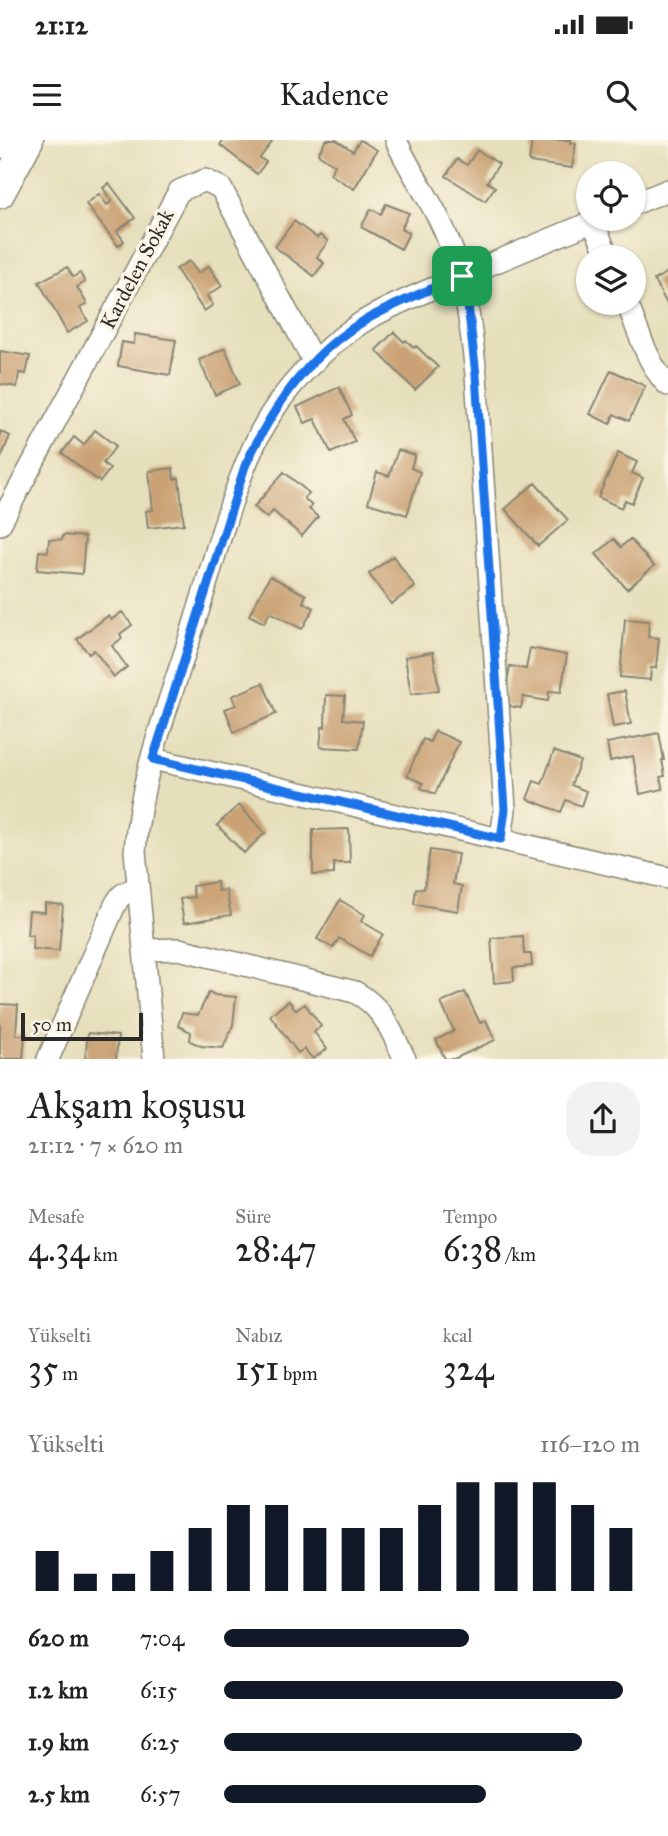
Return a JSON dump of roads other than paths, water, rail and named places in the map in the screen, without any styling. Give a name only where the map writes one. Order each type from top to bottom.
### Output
[{"type":"main road","points":[[0,194],[29,140]]},
{"type":"street","points":[[402,142],[446,234],[462,276],[468,305],[479,416],[505,809],[501,839]]},
{"type":"street","name":"Kardelen Sokak","points":[[0,524],[179,191],[205,180],[221,188],[314,362]]},
{"type":"street","points":[[646,199],[668,190]]},
{"type":"street","points":[[154,1059],[137,889],[137,821],[153,759],[245,466],[262,429],[288,391],[314,362],[362,322],[576,228]]},
{"type":"street","points":[[632,315],[653,362],[668,385]]},
{"type":"street","points":[[153,759],[668,878]]},
{"type":"street","points":[[48,1059],[114,907],[127,890],[137,889]]},
{"type":"street","points":[[145,950],[179,949],[355,992],[368,999],[383,1014],[405,1059]]}]
